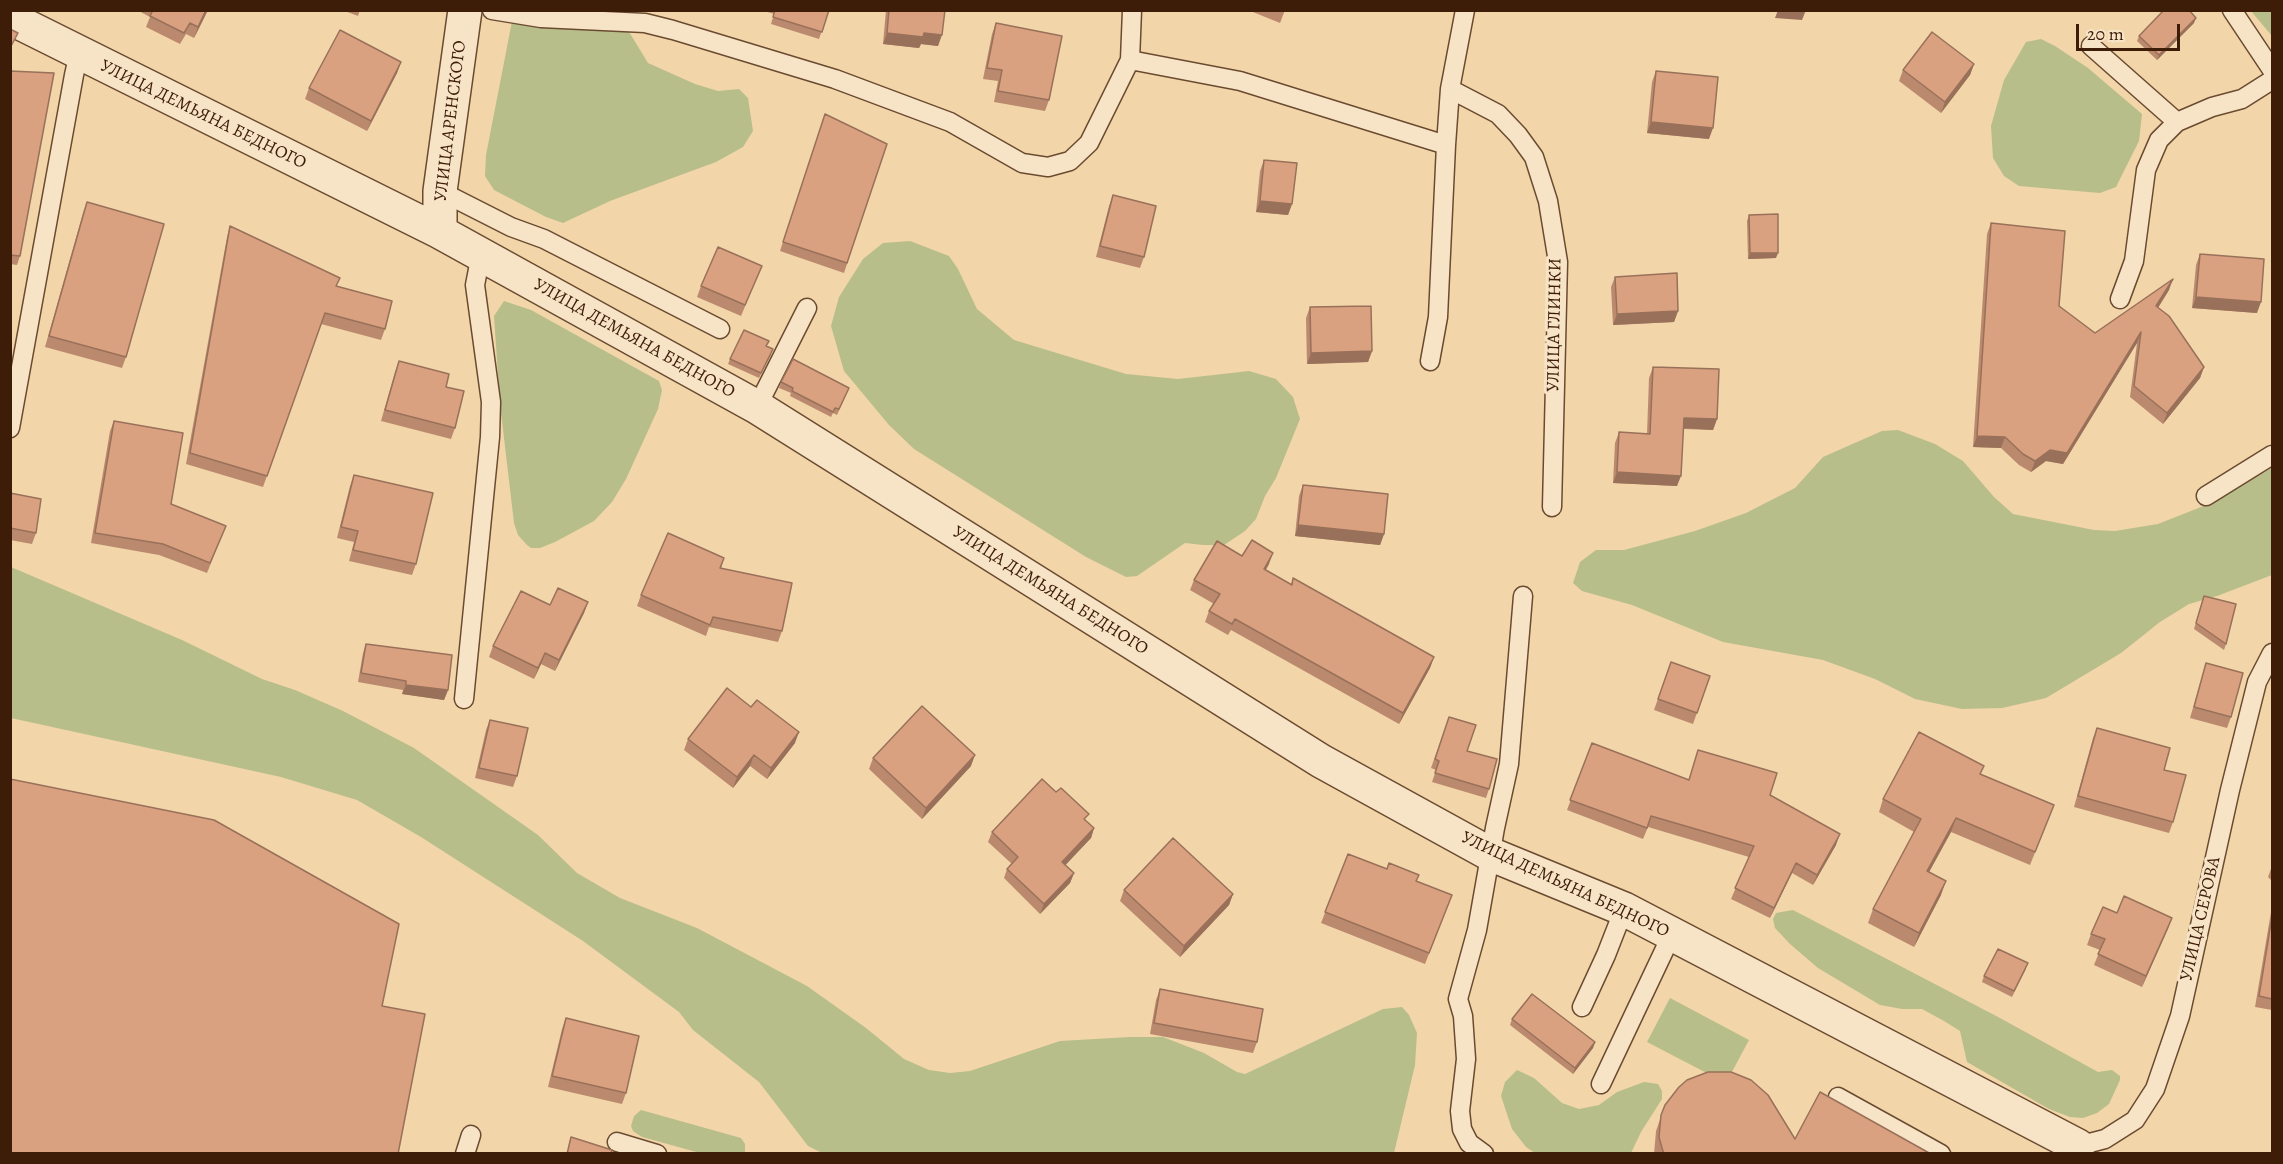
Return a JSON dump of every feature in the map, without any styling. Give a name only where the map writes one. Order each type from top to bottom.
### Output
[{"type":"street","name":"УЛИЦА АРЕНСКОГО","points":[[440,232],[440,191],[465,10]]},
{"type":"street","name":"УЛИЦА ДЕМЬЯНА БЕДНОГО","points":[[10,18],[440,232],[757,407],[1321,761],[1490,854],[1624,909],[2082,1151]]},
{"type":"lane","points":[[492,10],[541,18],[645,23],[663,28],[835,79],[950,122],[1022,163],[1048,167],[1070,161],[1089,143],[1130,60],[1132,10]]},
{"type":"lane","points":[[1430,361],[1438,317],[1450,89],[1465,10]]},
{"type":"lane","points":[[2232,10],[2272,70]]},
{"type":"lane","points":[[2091,46],[2177,122]]},
{"type":"lane","points":[[10,428],[74,75],[80,53]]},
{"type":"lane","points":[[1130,60],[1240,81],[1446,145]]},
{"type":"lane","points":[[2120,299],[2134,261],[2146,170],[2159,140],[2177,122],[2212,107],[2242,99],[2272,80]]},
{"type":"lane","name":"УЛИЦА ГЛИНКИ","points":[[1450,89],[1498,114],[1518,135],[1534,157],[1548,201],[1558,262],[1552,507]]},
{"type":"lane","points":[[440,191],[511,227],[544,239],[720,329]]},
{"type":"lane","points":[[464,699],[490,437],[490,392],[475,285],[481,254]]},
{"type":"lane","points":[[757,407],[807,308]]},
{"type":"lane","points":[[2206,496],[2272,455]]},
{"type":"lane","points":[[1484,1154],[1469,1143],[1462,1129],[1460,1111],[1466,1059],[1463,1016],[1458,999],[1477,930],[1509,764],[1523,596]]},
{"type":"lane","name":"УЛИЦА СЕРОВА","points":[[2082,1151],[2135,1120],[2155,1089],[2180,1016],[2230,790],[2257,682],[2272,653]]},
{"type":"lane","points":[[1582,1007],[1624,909]]},
{"type":"lane","points":[[1600,1084],[1672,934]]},
{"type":"lane","points":[[1838,1097],[1941,1154]]},
{"type":"lane","points":[[465,1154],[471,1135]]},
{"type":"lane","points":[[617,1142],[657,1154]]},
{"type":"green space","points":[[514,11],[609,11],[620,17],[648,63],[695,84],[718,91],[739,89],[748,98],[753,131],[743,147],[716,162],[610,201],[563,223],[546,217],[494,190],[485,176],[486,155]]},
{"type":"green space","points":[[2251,11],[2272,11],[2272,36]]},
{"type":"green space","points":[[2041,39],[2088,68],[2142,114],[2139,141],[2116,187],[2100,193],[2019,186],[2004,176],[1993,158],[1991,126],[2004,80],[2026,42]]},
{"type":"green space","points":[[910,241],[949,256],[958,269],[977,309],[1014,340],[1126,374],[1178,379],[1249,371],[1276,379],[1293,397],[1300,419],[1256,519],[1245,531],[1224,545],[1185,543],[1137,576],[1126,577],[1086,557],[914,449],[889,425],[844,371],[831,326],[839,297],[863,259],[883,243]]},
{"type":"green space","points":[[504,301],[531,310],[659,381],[662,390],[658,409],[626,479],[612,502],[594,521],[540,548],[531,548],[527,545],[518,535],[514,523],[500,404],[494,316]]},
{"type":"green space","points":[[1898,430],[1935,444],[1963,461],[1994,497],[2013,514],[2094,530],[2115,531],[2158,524],[2201,507],[2272,468],[2272,575],[2189,604],[2160,622],[2121,653],[2046,698],[2002,708],[1962,709],[1915,699],[1875,679],[1823,660],[1723,642],[1632,605],[1582,591],[1573,583],[1580,562],[1596,550],[1624,550],[1695,531],[1746,513],[1795,488],[1823,457],[1882,431]]},
{"type":"green space","points":[[11,567],[182,640],[262,679],[295,690],[343,711],[414,748],[538,835],[577,873],[620,898],[697,928],[807,986],[866,1028],[904,1059],[929,1070],[950,1073],[970,1071],[1060,1041],[1163,1037],[1204,1053],[1237,1072],[1245,1074],[1383,1009],[1402,1007],[1409,1015],[1417,1033],[1415,1065],[1394,1153],[822,1153],[808,1146],[759,1082],[693,1030],[679,1012],[583,941],[421,837],[357,800],[281,777],[11,718]]},
{"type":"green space","points":[[1793,910],[2098,1072],[2112,1070],[2120,1076],[2120,1080],[2109,1104],[2097,1113],[2083,1118],[2070,1117],[2049,1109],[1967,1062],[1960,1031],[1922,1009],[1902,1009],[1880,1005],[1818,968],[1790,944],[1775,928],[1773,919],[1776,913]]},
{"type":"green space","points":[[1670,998],[1749,1040],[1726,1083],[1647,1042]]},
{"type":"green space","points":[[1517,1070],[1534,1078],[1562,1103],[1579,1109],[1599,1105],[1617,1092],[1644,1082],[1658,1084],[1662,1091],[1662,1099],[1631,1153],[1535,1153],[1526,1147],[1512,1129],[1501,1096],[1505,1082]]},
{"type":"green space","points":[[641,1110],[741,1138],[745,1144],[745,1153],[700,1153],[642,1137],[633,1131],[631,1126],[634,1116]]},
{"type":"building","points":[[153,10],[206,10],[198,27],[190,23],[184,33],[150,16]]},
{"type":"building","points":[[775,10],[829,10],[822,32],[773,17]]},
{"type":"building","points":[[889,10],[945,10],[942,35],[924,33],[923,37],[887,33]]},
{"type":"building","points":[[2164,10],[2189,10],[2196,18],[2159,55],[2139,36]]},
{"type":"building","points":[[996,23],[1062,36],[1049,100],[998,91],[1002,70],[987,68]]},
{"type":"building","points":[[10,29],[18,33],[10,48]]},
{"type":"building","points":[[340,30],[401,62],[371,121],[309,88]]},
{"type":"building","points":[[1932,32],[1974,64],[1945,102],[1903,70]]},
{"type":"building","points":[[10,71],[54,73],[20,256],[10,255]]},
{"type":"building","points":[[1656,71],[1718,77],[1713,128],[1651,122]]},
{"type":"building","points":[[825,114],[887,144],[847,263],[783,242]]},
{"type":"building","points":[[1264,160],[1297,163],[1292,204],[1260,201]]},
{"type":"building","points":[[1113,195],[1156,206],[1144,257],[1100,246]]},
{"type":"building","points":[[87,202],[164,224],[126,357],[49,336]]},
{"type":"building","points":[[1778,214],[1778,253],[1750,253],[1749,215]]},
{"type":"building","points":[[1991,223],[2065,231],[2059,306],[2095,333],[2173,279],[2156,306],[2169,316],[2204,367],[2167,413],[2134,386],[2141,332],[2067,453],[2050,450],[2035,461],[2023,454],[2005,437],[1977,436]]},
{"type":"building","points":[[230,226],[340,278],[336,286],[392,301],[385,329],[325,313],[267,476],[190,453]]},
{"type":"building","points":[[718,247],[762,266],[745,305],[701,286]]},
{"type":"building","points":[[2200,254],[2264,259],[2261,302],[2196,297]]},
{"type":"building","points":[[1677,273],[1678,311],[1617,314],[1615,277]]},
{"type":"building","points":[[1371,306],[1372,351],[1311,353],[1310,307]]},
{"type":"building","points":[[744,330],[769,341],[766,346],[773,349],[761,373],[730,359]]},
{"type":"building","points":[[793,359],[849,388],[839,409],[835,408],[833,412],[792,391],[793,388],[781,382]]},
{"type":"building","points":[[399,361],[449,374],[446,387],[464,391],[455,428],[385,410]]},
{"type":"building","points":[[1653,367],[1719,369],[1717,419],[1684,418],[1681,476],[1617,472],[1619,432],[1650,434]]},
{"type":"building","points":[[114,421],[183,433],[171,504],[226,526],[210,563],[163,544],[95,533]]},
{"type":"building","points":[[354,475],[433,493],[416,564],[353,550],[358,531],[341,527]]},
{"type":"building","points":[[1303,485],[1388,494],[1384,534],[1298,525]]},
{"type":"building","points":[[10,493],[41,499],[36,533],[10,528]]},
{"type":"building","points":[[668,533],[724,558],[720,568],[792,583],[782,631],[713,617],[710,625],[641,595]]},
{"type":"building","points":[[1252,540],[1273,553],[1264,569],[1292,585],[1293,578],[1434,657],[1403,713],[1235,619],[1232,624],[1209,611],[1220,594],[1194,580],[1217,541],[1242,556]]},
{"type":"building","points":[[558,588],[588,602],[559,660],[545,653],[538,668],[493,646],[521,591],[550,605]]},
{"type":"building","points":[[2204,596],[2236,604],[2226,644],[2196,623]]},
{"type":"building","points":[[366,644],[452,655],[448,690],[406,685],[406,681],[361,673]]},
{"type":"building","points":[[1671,662],[1710,676],[1697,713],[1658,699]]},
{"type":"building","points":[[2206,663],[2243,673],[2231,717],[2194,707]]},
{"type":"building","points":[[727,688],[751,707],[757,700],[799,732],[771,768],[754,755],[737,777],[688,739]]},
{"type":"building","points":[[922,706],[975,755],[926,808],[873,758]]},
{"type":"building","points":[[1449,717],[1476,725],[1467,751],[1497,759],[1489,789],[1435,773],[1439,761],[1435,759]]},
{"type":"building","points":[[490,720],[528,728],[517,776],[479,768]]},
{"type":"building","points":[[2097,728],[2170,748],[2164,770],[2186,775],[2173,822],[2078,796]]},
{"type":"building","points":[[1919,732],[1984,766],[1980,774],[2054,805],[2035,852],[1956,818],[1927,871],[1946,881],[1919,933],[1873,909],[1921,819],[1883,799]]},
{"type":"building","points":[[1592,743],[1689,780],[1698,750],[1777,773],[1770,795],[1840,834],[1817,875],[1796,863],[1774,908],[1735,888],[1754,846],[1651,816],[1647,828],[1570,800]]},
{"type":"building","points":[[10,779],[214,820],[399,924],[382,1006],[425,1014],[398,1154],[10,1154]]},
{"type":"building","points":[[1042,779],[1056,792],[1061,788],[1089,814],[1084,819],[1094,828],[1062,862],[1074,873],[1044,904],[1007,869],[1018,857],[992,832]]},
{"type":"building","points":[[1173,838],[1233,894],[1184,946],[1124,890]]},
{"type":"building","points":[[1348,854],[1387,869],[1389,863],[1419,875],[1416,881],[1452,895],[1429,953],[1325,912]]},
{"type":"building","points":[[2124,896],[2172,918],[2146,976],[2098,954],[2105,939],[2091,934],[2103,907],[2117,913]]},
{"type":"building","points":[[2272,917],[2272,999],[2259,996]]},
{"type":"building","points":[[1998,949],[2028,963],[2014,991],[1984,976]]},
{"type":"building","points":[[1160,989],[1263,1009],[1257,1042],[1154,1023]]},
{"type":"building","points":[[1532,994],[1595,1042],[1575,1068],[1512,1019]]},
{"type":"building","points":[[566,1018],[639,1036],[626,1093],[552,1076]]},
{"type":"building","points":[[1708,1072],[1731,1072],[1751,1080],[1768,1095],[1795,1139],[1820,1092],[1931,1154],[1664,1154],[1659,1137],[1661,1115],[1665,1105],[1687,1080]]},
{"type":"building","points":[[571,1137],[612,1150],[611,1154],[567,1154]]}]
